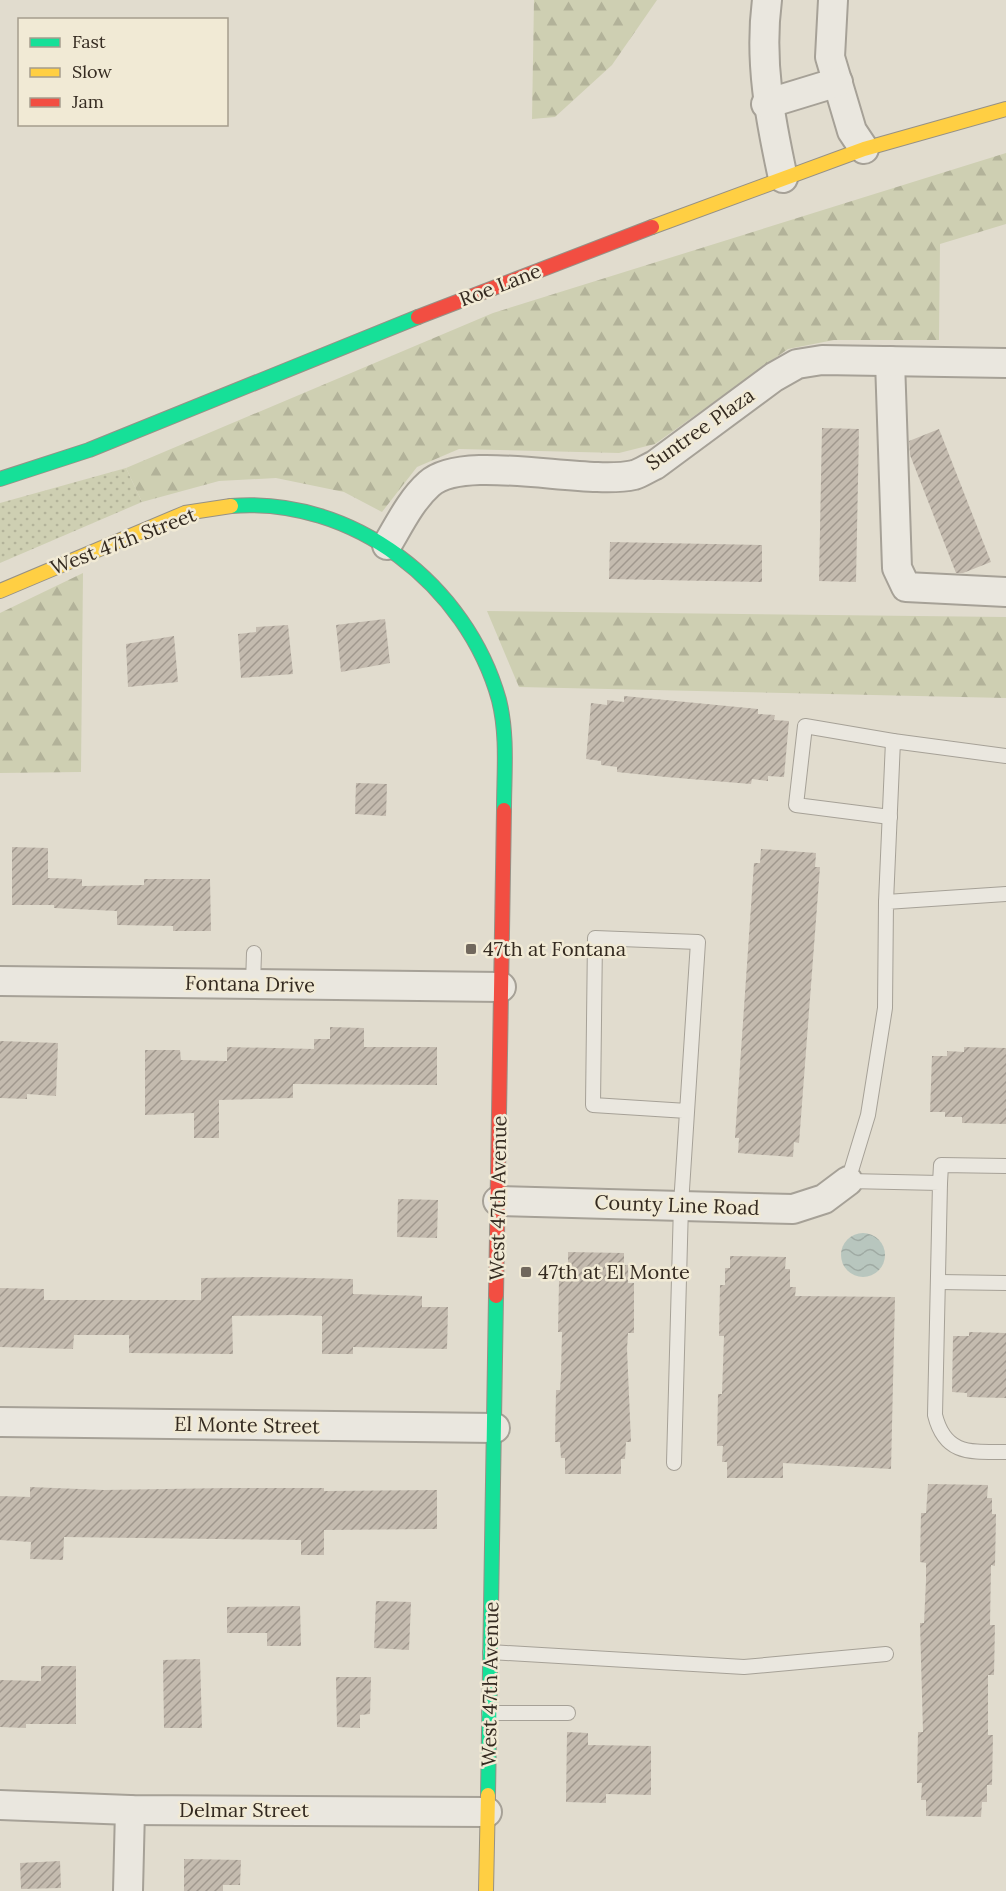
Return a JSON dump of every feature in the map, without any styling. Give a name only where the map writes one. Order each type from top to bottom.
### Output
[{"type":"street","points":[[766,0],[762,33],[766,104],[783,178]]},
{"type":"street","points":[[833,0],[830,57],[852,131],[864,149]]},
{"type":"street","points":[[766,104],[838,82]]},
{"type":"street","name":"Roe Lane","points":[[0,479],[89,450],[505,282],[783,178],[864,149],[1006,109]]},
{"type":"street","name":"Suntree Plaza","points":[[387,545],[430,483],[458,472],[486,470],[597,476],[633,475],[655,465],[774,377],[797,364],[822,360],[1006,363]]},
{"type":"street","points":[[890,361],[897,568],[906,587],[1006,592]]},
{"type":"street","name":"West 47th Street","points":[[0,591],[185,513],[210,508],[270,506],[305,512],[348,525],[387,545]]},
{"type":"street","name":"West 47th Avenue","points":[[387,545],[444,594],[466,625],[485,660],[499,699],[505,743],[486,1891]]},
{"type":"street","name":"Fontana Drive","points":[[0,981],[501,987]]},
{"type":"street","name":"County Line Road","points":[[498,1201],[793,1209],[824,1198],[848,1181]]},
{"type":"street","name":"El Monte Street","points":[[0,1422],[495,1428]]},
{"type":"street","name":"Delmar Street","points":[[0,1805],[130,1810],[487,1812]]},
{"type":"street","points":[[128,1891],[130,1810]]},
{"type":"lane","points":[[890,817],[796,804],[805,726],[893,741],[1006,756]]},
{"type":"lane","points":[[893,741],[886,902],[885,1008],[868,1114],[848,1181],[940,1183]]},
{"type":"lane","points":[[886,902],[1006,894]]},
{"type":"lane","points":[[674,1463],[681,1205],[698,942],[595,938],[593,1106],[687,1111]]},
{"type":"lane","points":[[253,984],[254,953]]},
{"type":"lane","points":[[1006,1166],[941,1165],[934,1415],[939,1432],[952,1445],[969,1452],[1006,1452]]},
{"type":"lane","points":[[939,1282],[1006,1283]]},
{"type":"lane","points":[[490,1652],[744,1667],[886,1654]]},
{"type":"lane","points":[[489,1713],[568,1713]]},
{"type":"green space","points":[[534,0],[657,0],[612,65],[555,117],[532,119]]},
{"type":"green space","points":[[1006,153],[1006,224],[940,244],[939,340],[834,340],[788,349],[655,444],[619,453],[459,449],[417,467],[382,512],[344,492],[276,478],[219,481],[142,502],[126,468],[493,313]]},
{"type":"green space","points":[[126,468],[142,502],[0,563],[0,503]]},
{"type":"green space","points":[[83,573],[81,772],[0,773],[0,613]]},
{"type":"green space","points":[[487,611],[1006,617],[1006,698],[519,687]]},
{"type":"water","points":[[863,1233],[879,1239],[885,1255],[879,1271],[863,1277],[847,1271],[841,1255],[847,1239]]},
{"type":"building","points":[[822,428],[859,429],[856,582],[819,581]]},
{"type":"building","points":[[939,429],[991,562],[963,573],[956,573],[910,455],[909,441]]},
{"type":"building","points":[[610,542],[762,545],[762,582],[609,579]]},
{"type":"building","points":[[385,619],[390,663],[341,672],[336,625]]},
{"type":"building","points":[[288,625],[293,674],[241,678],[238,634],[256,632],[256,627]]},
{"type":"building","points":[[174,636],[178,682],[128,687],[126,644]]},
{"type":"building","points":[[624,696],[758,709],[758,714],[775,715],[774,720],[789,721],[784,777],[768,776],[768,781],[752,779],[751,784],[666,777],[617,772],[617,767],[601,765],[601,761],[586,759],[591,703],[607,705],[607,700],[624,702]]},
{"type":"building","points":[[356,783],[387,784],[386,816],[355,814]]},
{"type":"building","points":[[12,847],[48,848],[48,878],[82,879],[82,886],[144,885],[144,879],[210,879],[211,931],[173,931],[173,926],[117,925],[117,911],[54,908],[54,905],[12,905]]},
{"type":"building","points":[[761,849],[816,853],[815,867],[820,867],[799,1143],[794,1142],[793,1157],[738,1153],[739,1138],[735,1138],[754,863],[760,863]]},
{"type":"building","points":[[330,1027],[364,1028],[364,1047],[437,1047],[437,1085],[293,1084],[293,1098],[219,1100],[219,1138],[194,1138],[194,1113],[145,1115],[145,1050],[180,1050],[181,1060],[227,1061],[227,1047],[314,1049],[314,1039],[330,1039]]},
{"type":"building","points":[[0,1041],[58,1043],[56,1096],[27,1094],[27,1099],[0,1098]]},
{"type":"building","points":[[964,1047],[1006,1048],[1006,1124],[962,1123],[962,1117],[945,1117],[945,1112],[930,1112],[932,1056],[947,1056],[947,1051],[964,1052]]},
{"type":"building","points":[[398,1199],[438,1200],[437,1238],[397,1237]]},
{"type":"building","points":[[568,1252],[624,1253],[624,1265],[628,1265],[628,1283],[634,1283],[634,1333],[628,1333],[627,1349],[631,1442],[626,1442],[625,1459],[621,1459],[621,1474],[565,1474],[565,1458],[561,1458],[560,1442],[555,1442],[556,1390],[560,1390],[561,1374],[562,1332],[558,1332],[559,1281],[563,1281],[563,1265],[568,1265]]},
{"type":"building","points":[[730,1256],[786,1257],[785,1269],[790,1269],[790,1287],[796,1287],[795,1296],[895,1297],[891,1469],[783,1463],[783,1478],[727,1478],[727,1462],[722,1462],[723,1446],[717,1446],[718,1394],[722,1394],[724,1336],[719,1336],[720,1285],[725,1285],[725,1268],[730,1268]]},
{"type":"building","points":[[201,1278],[353,1279],[353,1294],[422,1296],[422,1307],[448,1307],[447,1349],[353,1347],[353,1354],[322,1354],[322,1316],[293,1315],[232,1316],[233,1354],[129,1353],[129,1335],[74,1335],[73,1349],[0,1347],[0,1288],[44,1289],[44,1300],[201,1300]]},
{"type":"building","points":[[969,1332],[1006,1333],[1006,1398],[967,1397],[967,1393],[952,1392],[953,1336],[969,1336]]},
{"type":"building","points":[[928,1484],[988,1485],[987,1498],[992,1498],[992,1514],[996,1514],[995,1566],[991,1565],[990,1625],[995,1625],[994,1675],[988,1675],[988,1735],[993,1735],[992,1785],[987,1785],[987,1802],[982,1802],[981,1817],[926,1816],[926,1800],[921,1800],[922,1783],[917,1783],[918,1732],[923,1732],[920,1623],[924,1623],[926,1581],[926,1563],[920,1562],[921,1513],[926,1513]]},
{"type":"building","points":[[30,1487],[104,1490],[324,1488],[324,1491],[437,1490],[437,1529],[324,1530],[324,1555],[301,1555],[301,1540],[64,1537],[63,1560],[30,1559],[31,1542],[0,1540],[0,1496],[30,1497]]},
{"type":"building","points":[[376,1601],[411,1602],[409,1650],[374,1648]]},
{"type":"building","points":[[300,1606],[301,1646],[267,1646],[267,1633],[227,1633],[227,1607]]},
{"type":"building","points":[[200,1659],[202,1728],[164,1728],[163,1660]]},
{"type":"building","points":[[41,1666],[76,1666],[76,1724],[26,1724],[26,1728],[0,1727],[0,1680],[41,1681]]},
{"type":"building","points":[[336,1677],[371,1677],[370,1714],[360,1715],[360,1728],[337,1727]]},
{"type":"building","points":[[567,1732],[588,1733],[588,1745],[651,1746],[651,1795],[606,1794],[606,1803],[566,1802]]},
{"type":"building","points":[[184,1859],[241,1860],[240,1885],[223,1885],[223,1891],[184,1891]]},
{"type":"building","points":[[60,1861],[61,1888],[21,1889],[20,1863]]},
{"type":"traffic: fast","points":[[0,479],[89,450],[418,317]]},
{"type":"traffic: fast","points":[[231,506],[276,507],[320,516],[361,533],[399,556],[432,585],[461,620],[483,658],[499,700],[505,741],[504,810]]},
{"type":"traffic: fast","points":[[488,1795],[496,1296]]},
{"type":"traffic: slow","points":[[652,227],[864,149],[1006,109]]},
{"type":"traffic: slow","points":[[0,591],[185,513],[231,506]]},
{"type":"traffic: slow","points":[[486,1891],[488,1795]]},
{"type":"traffic: jam","points":[[418,317],[652,227]]},
{"type":"traffic: jam","points":[[496,1296],[504,810]]},
{"type":"place","name":"47th at Fontana","points":[[471,949]]},
{"type":"place","name":"47th at El Monte","points":[[526,1272]]}]
